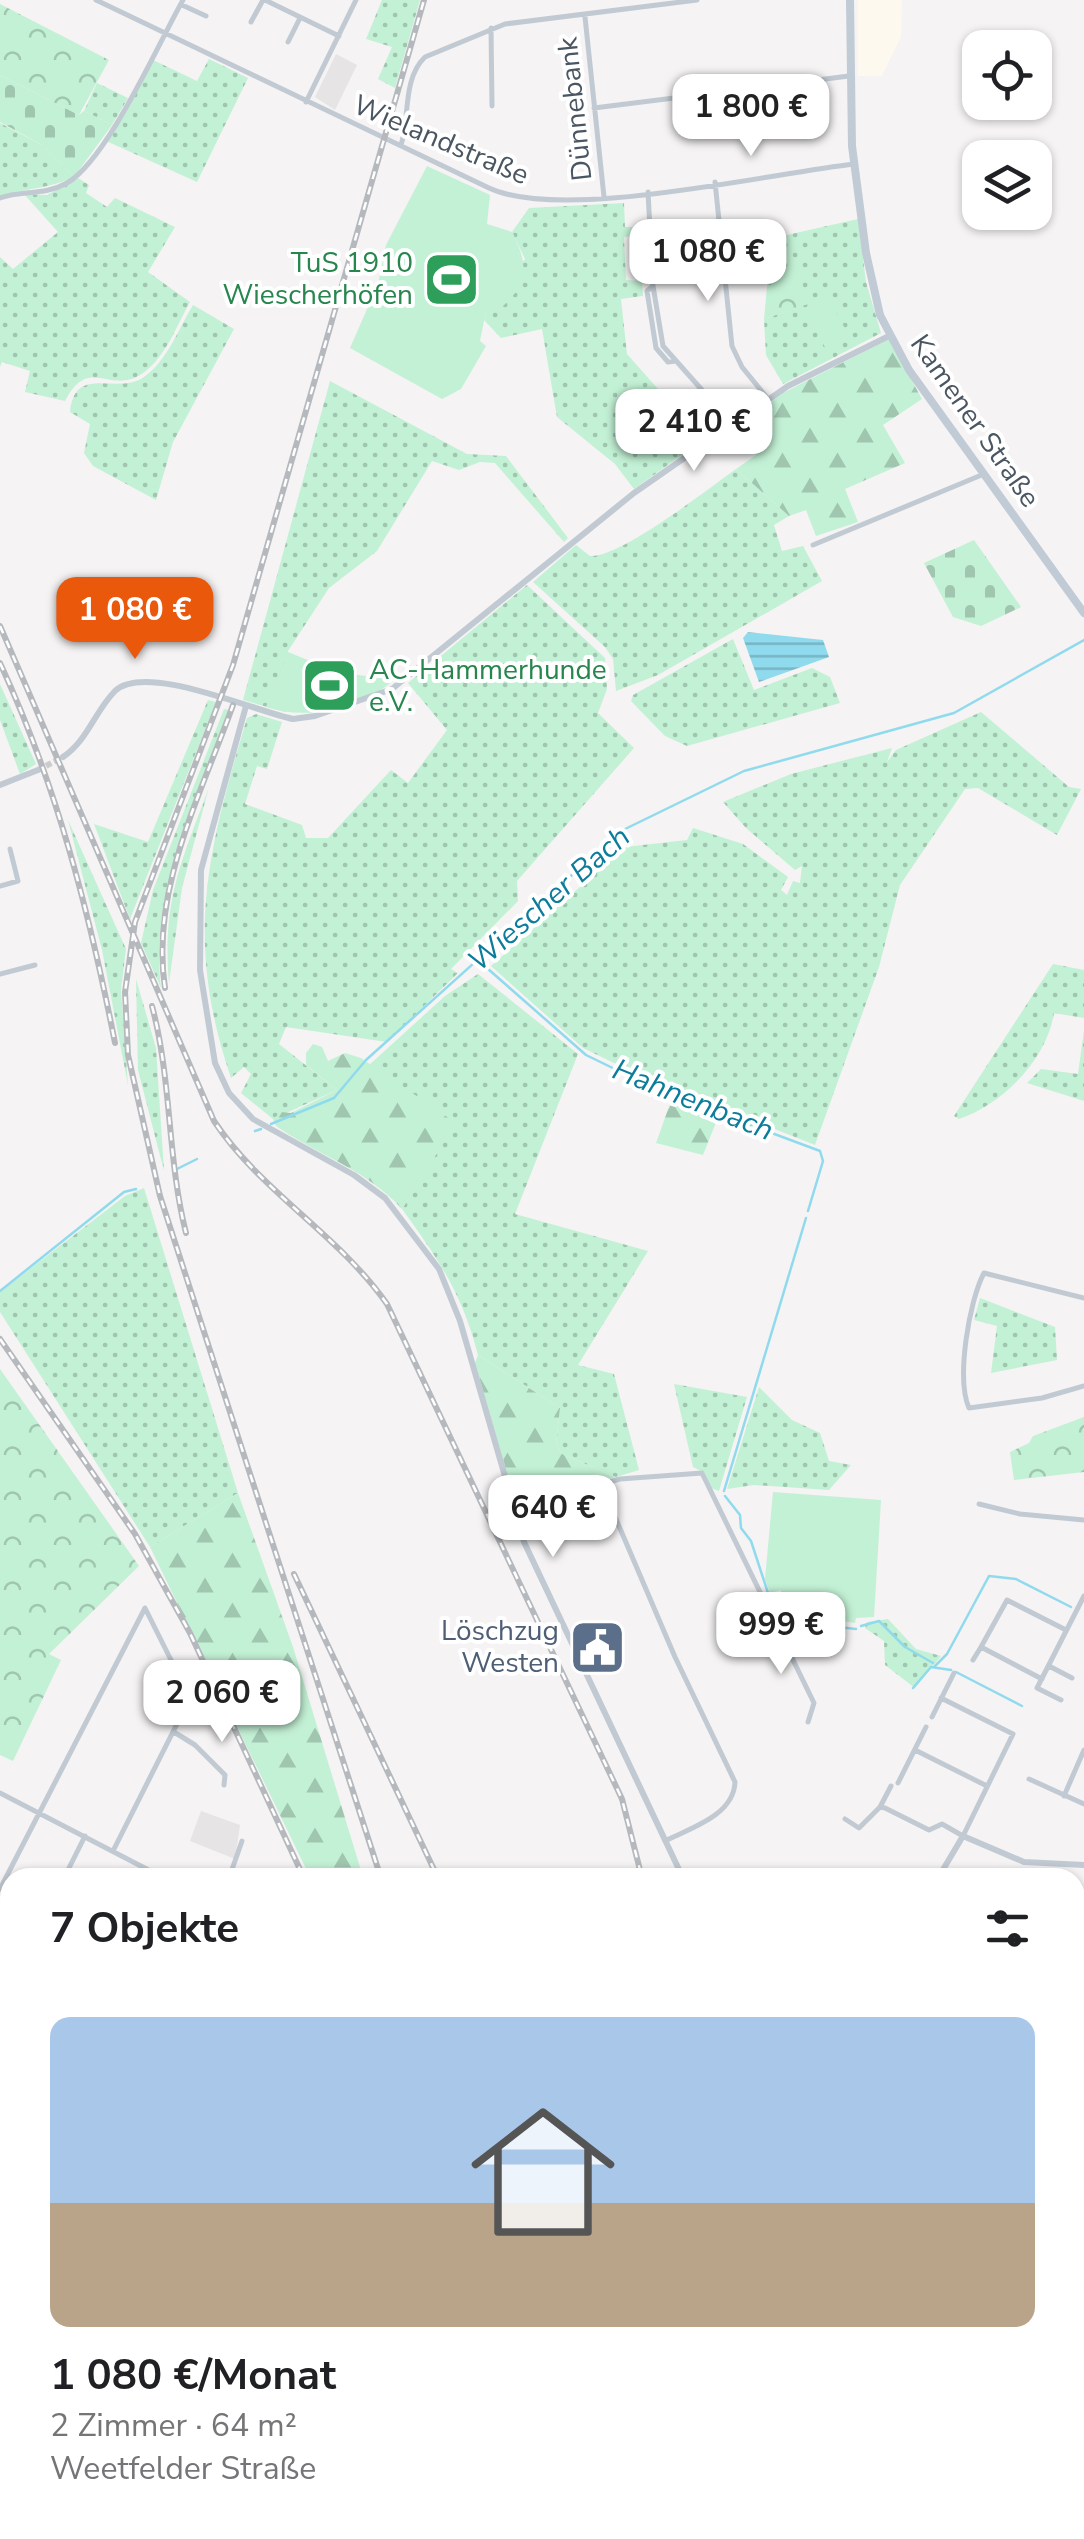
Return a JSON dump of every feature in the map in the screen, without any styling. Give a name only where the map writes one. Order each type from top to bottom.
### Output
[{"type":"main road","name":"Kamener Straße","points":[[850,0],[854,164],[871,282],[888,336],[1084,613]]},
{"type":"street","name":"Wielandstraße","points":[[96,0],[513,197],[540,202],[604,197],[854,164]]},
{"type":"street","points":[[251,22],[264,0],[339,36]]},
{"type":"street","points":[[306,102],[356,0]]},
{"type":"street","points":[[401,146],[403,116],[420,60],[491,28],[586,17],[636,4],[697,0]]},
{"type":"street","points":[[0,198],[22,191],[50,191],[81,172],[128,103],[182,2],[206,16]]},
{"type":"street","name":"Dünnebank","points":[[586,17],[604,197]]},
{"type":"street","points":[[288,42],[301,18]]},
{"type":"street","points":[[491,28],[492,106]]},
{"type":"street","points":[[594,108],[850,76]]},
{"type":"street","points":[[715,182],[732,346],[742,367],[768,398]]},
{"type":"street","points":[[648,192],[656,329],[663,346],[733,424]]},
{"type":"street","points":[[63,757],[83,739],[113,693],[133,680],[152,680],[303,719],[381,694],[634,493],[768,398],[888,336]]},
{"type":"street","points":[[812,546],[984,474]]},
{"type":"street","points":[[246,706],[207,838],[200,889],[200,970],[215,1063],[229,1093],[246,1112],[288,1142],[374,1188],[397,1210],[434,1261],[460,1321],[512,1510],[679,1868]]},
{"type":"street","points":[[0,785],[38,770]]},
{"type":"street","points":[[0,886],[18,881],[10,850]]},
{"type":"street","points":[[0,974],[35,964]]},
{"type":"street","points":[[1084,1298],[990,1272],[982,1274],[971,1312],[965,1361],[970,1408],[1042,1398],[1084,1386]]},
{"type":"street","points":[[512,1510],[601,1484],[700,1472],[814,1703],[808,1722]]},
{"type":"street","points":[[601,1484],[662,1630],[735,1782],[734,1794],[724,1809],[665,1841]]},
{"type":"street","points":[[979,1504],[1020,1514],[1084,1520]]},
{"type":"street","points":[[1061,1700],[1037,1688],[1084,1596]]},
{"type":"street","points":[[973,1660],[1007,1600],[1066,1630]]},
{"type":"street","points":[[11,1868],[142,1609],[150,1611],[190,1695],[113,1851]]},
{"type":"street","points":[[980,1647],[1042,1678]]},
{"type":"street","points":[[1048,1666],[1072,1678]]},
{"type":"street","points":[[932,1717],[954,1672]]},
{"type":"street","points":[[942,1698],[1013,1734],[944,1868]]},
{"type":"street","points":[[845,1819],[858,1828],[880,1807],[926,1727]]},
{"type":"street","points":[[174,1732],[208,1756],[225,1775],[224,1784]]},
{"type":"street","points":[[915,1750],[988,1786]]},
{"type":"street","points":[[1064,1796],[1084,1750]]},
{"type":"street","points":[[1029,1779],[1084,1804]]},
{"type":"street","points":[[0,1793],[144,1868]]},
{"type":"street","points":[[880,1807],[929,1830],[942,1824],[1024,1862],[1084,1865]]},
{"type":"street","points":[[69,1868],[85,1836]]},
{"type":"street","points":[[233,1868],[242,1841]]},
{"type":"shaded area","points":[[858,0],[902,0],[901,37],[882,76],[858,76]]},
{"type":"shaded area","points":[[336,54],[357,65],[335,110],[315,97]]},
{"type":"shaded area","points":[[201,1811],[240,1825],[235,1859],[190,1841]]},
{"type":"green space","points":[[382,0],[420,0],[395,88],[378,79],[392,47],[366,39]]},
{"type":"green space","points":[[0,4],[109,60],[79,115],[0,75]]},
{"type":"green space","points":[[209,59],[248,78],[197,182],[104,140],[153,60],[197,81]]},
{"type":"green space","points":[[0,75],[79,115],[84,111],[112,125],[74,177],[42,145],[0,122]]},
{"type":"green space","points":[[97,83],[128,98],[112,125],[84,111]]},
{"type":"green space","points":[[0,123],[42,145],[74,177],[0,196]]},
{"type":"green space","name":"TuS 1910 Wiescherhöfen","points":[[427,166],[490,195],[487,224],[512,232],[523,266],[515,293],[497,311],[486,311],[480,341],[486,346],[461,389],[442,399],[350,348],[378,284],[386,245]]},
{"type":"green space","points":[[78,178],[89,185],[86,193],[107,207],[115,198],[175,227],[148,272],[190,302],[149,369],[129,380],[82,380],[65,401],[25,392],[30,371],[2,362],[0,367],[0,257],[13,269],[58,232],[24,194],[47,195]]},
{"type":"green space","points":[[624,203],[625,227],[648,227],[648,235],[624,237],[626,280],[642,281],[643,296],[621,299],[627,354],[703,440],[634,489],[615,464],[557,417],[542,329],[501,338],[484,320],[486,310],[525,259],[512,232],[529,208]]},
{"type":"green space","points":[[858,219],[866,282],[881,333],[783,384],[766,355],[764,319],[807,304],[799,273],[769,266],[769,239]]},
{"type":"green space","points":[[769,266],[799,272],[808,304],[764,319]]},
{"type":"green space","points":[[828,297],[850,338],[827,351],[805,310]]},
{"type":"green space","points":[[193,305],[234,329],[173,442],[156,500],[93,466],[84,453],[90,424],[70,412],[74,397],[88,384],[122,384],[144,377],[166,353]]},
{"type":"green space","points":[[889,339],[922,399],[883,425],[905,463],[845,489],[858,522],[816,536],[806,510],[789,516],[736,469],[756,455],[736,428],[783,393]]},
{"type":"green space","points":[[330,381],[467,454],[506,456],[568,538],[564,542],[495,463],[480,462],[459,470],[432,461],[377,551],[329,588],[288,651],[285,712],[243,700]]},
{"type":"green space","points":[[736,469],[789,516],[774,525],[782,551],[803,546],[822,581],[658,675],[616,691],[613,659],[605,647],[533,582],[576,545],[590,556],[622,546]]},
{"type":"green space","points":[[974,540],[1021,607],[981,626],[953,617],[924,563]]},
{"type":"green space","points":[[527,585],[605,658],[607,689],[598,713],[634,748],[517,881],[518,901],[451,969],[458,973],[387,1042],[286,1027],[279,1044],[337,1090],[273,1119],[241,1093],[251,1074],[244,1067],[231,1078],[208,983],[205,939],[212,855],[247,718],[256,714],[282,722],[267,769],[257,766],[245,804],[302,825],[306,838],[328,838],[391,770],[408,783],[447,730],[408,683]]},
{"type":"green space","points":[[733,639],[754,690],[812,668],[830,677],[840,703],[687,746],[665,736],[631,701],[633,695]]},
{"type":"green space","name":"AC-Hammerhunde e.V.","points":[[288,652],[337,672],[394,680],[365,698],[333,710],[299,713],[266,707]]},
{"type":"green space","points":[[0,684],[36,764],[20,774],[0,720]]},
{"type":"green space","points":[[208,700],[216,702],[130,919],[94,824],[148,842]]},
{"type":"green space","points":[[224,709],[229,710],[190,811],[169,881],[159,952],[161,988],[141,943],[153,890]]},
{"type":"green space","points":[[981,712],[1069,787],[1081,789],[1057,835],[978,788],[965,789],[900,885],[879,967],[815,1145],[643,1077],[583,1048],[491,966],[625,847],[687,840],[693,828],[743,844],[788,877],[781,890],[787,895],[793,881],[800,883],[802,866],[795,870],[746,828],[723,802],[791,774],[892,748],[887,762],[896,750]]},
{"type":"green space","points":[[209,787],[182,888],[169,983],[171,905],[182,861]]},
{"type":"green space","points":[[68,820],[126,949],[121,990],[128,1085],[102,950]]},
{"type":"green space","points":[[1053,964],[1084,970],[1084,1018],[1054,1013],[1042,1047],[1020,1078],[991,1103],[959,1119],[954,1116]]},
{"type":"green space","points":[[478,974],[578,1054],[515,1214],[648,1251],[578,1365],[614,1374],[639,1470],[616,1477],[562,1454],[556,1444],[560,1408],[478,1355],[465,1313],[448,1278],[402,1209],[455,1123],[368,1066],[445,996]]},
{"type":"green space","points":[[136,979],[156,1048],[164,1171],[138,1070]]},
{"type":"green space","points":[[1084,1030],[1084,1101],[1027,1083],[1041,1069],[1078,1074]]},
{"type":"green space","points":[[313,1044],[322,1047],[328,1061],[345,1053],[361,1058],[456,1123],[402,1209],[358,1173],[276,1126],[273,1119],[281,1112],[291,1113],[337,1090],[306,1065],[306,1053]]},
{"type":"green space","points":[[672,1098],[719,1115],[703,1155],[656,1143]]},
{"type":"green space","points":[[144,1188],[238,1493],[150,1547],[0,1312],[0,1292],[125,1196]]},
{"type":"green space","points":[[980,1298],[1055,1327],[1057,1360],[991,1373],[997,1326],[974,1320]]},
{"type":"green space","points":[[478,1355],[560,1408],[556,1444],[562,1454],[616,1477],[522,1503],[514,1497],[475,1363]]},
{"type":"green space","points":[[0,1369],[139,1566],[49,1654],[61,1660],[13,1761],[0,1755]]},
{"type":"green space","points":[[674,1384],[747,1397],[719,1491],[711,1488],[705,1473],[693,1467]]},
{"type":"green space","points":[[759,1387],[792,1420],[820,1433],[829,1461],[851,1465],[829,1490],[754,1485],[727,1489]]},
{"type":"green space","points":[[1084,1417],[1084,1472],[1014,1480],[1010,1452],[1029,1443],[1033,1436]]},
{"type":"green space","points":[[773,1492],[881,1500],[874,1617],[856,1618],[855,1623],[786,1612],[787,1598],[781,1597],[781,1590],[770,1593],[765,1579]]},
{"type":"green space","points":[[238,1493],[293,1647],[360,1868],[306,1868],[150,1547]]},
{"type":"green space","points":[[888,1619],[916,1649],[941,1656],[915,1688],[885,1665],[884,1641],[865,1628],[867,1622]]},
{"type":"water","points":[[748,632],[823,640],[829,657],[759,682],[743,638]]},
{"type":"waterway","name":"Wiescher Bach","points":[[271,1124],[334,1098],[366,1060],[621,831],[744,771],[954,713],[1084,640]]},
{"type":"waterway","name":"Hahnenbach","points":[[479,961],[586,1055],[662,1092],[820,1151],[823,1161],[808,1211]]},
{"type":"waterway","name":"Wiescher Bach","points":[[255,1131],[261,1129]]},
{"type":"waterway","name":"Wiescher Bach","points":[[177,1169],[197,1159]]},
{"type":"waterway","name":"Wiescher Bach","points":[[0,1291],[124,1192],[136,1189]]},
{"type":"waterway","name":"Hahnenbach","points":[[724,1491],[806,1218]]},
{"type":"waterway","name":"Hahnenbach","points":[[725,1496],[740,1515],[741,1528],[751,1541],[768,1593]]},
{"type":"waterway","points":[[935,1666],[947,1654],[989,1576],[1016,1579],[1071,1607]]},
{"type":"waterway","name":"Hahnenbach","points":[[773,1599],[781,1617],[789,1622],[856,1629]]},
{"type":"waterway","name":"Hahnenbach","points":[[861,1626],[879,1621],[905,1647],[933,1663]]},
{"type":"waterway","points":[[913,1688],[931,1667],[951,1670]]},
{"type":"waterway","points":[[956,1672],[1022,1706]]},
{"type":"tunnel","points":[[38,770],[63,757]]},
{"type":"railway","points":[[378,1868],[160,1196],[128,1055],[125,992],[135,922],[233,665],[424,0]]},
{"type":"railway","points":[[0,626],[214,1121],[254,1170],[346,1256],[387,1304],[622,1799],[639,1868]]},
{"type":"railway","points":[[0,663],[55,802],[94,945],[115,1043]]},
{"type":"railway","points":[[165,988],[162,951],[171,879],[193,808],[233,705]]},
{"type":"railway","points":[[152,1006],[186,1233]]},
{"type":"railway","points":[[0,1339],[135,1534],[190,1633],[299,1868]]},
{"type":"railway","points":[[294,1574],[433,1868]]},
{"type":"place","name":"TuS 1910 Wiescherhöfen","points":[[452,279]]},
{"type":"place","name":"AC-Hammerhunde e.V.","points":[[330,686]]},
{"type":"place","name":"Löschzug Westen","points":[[598,1647]]}]
